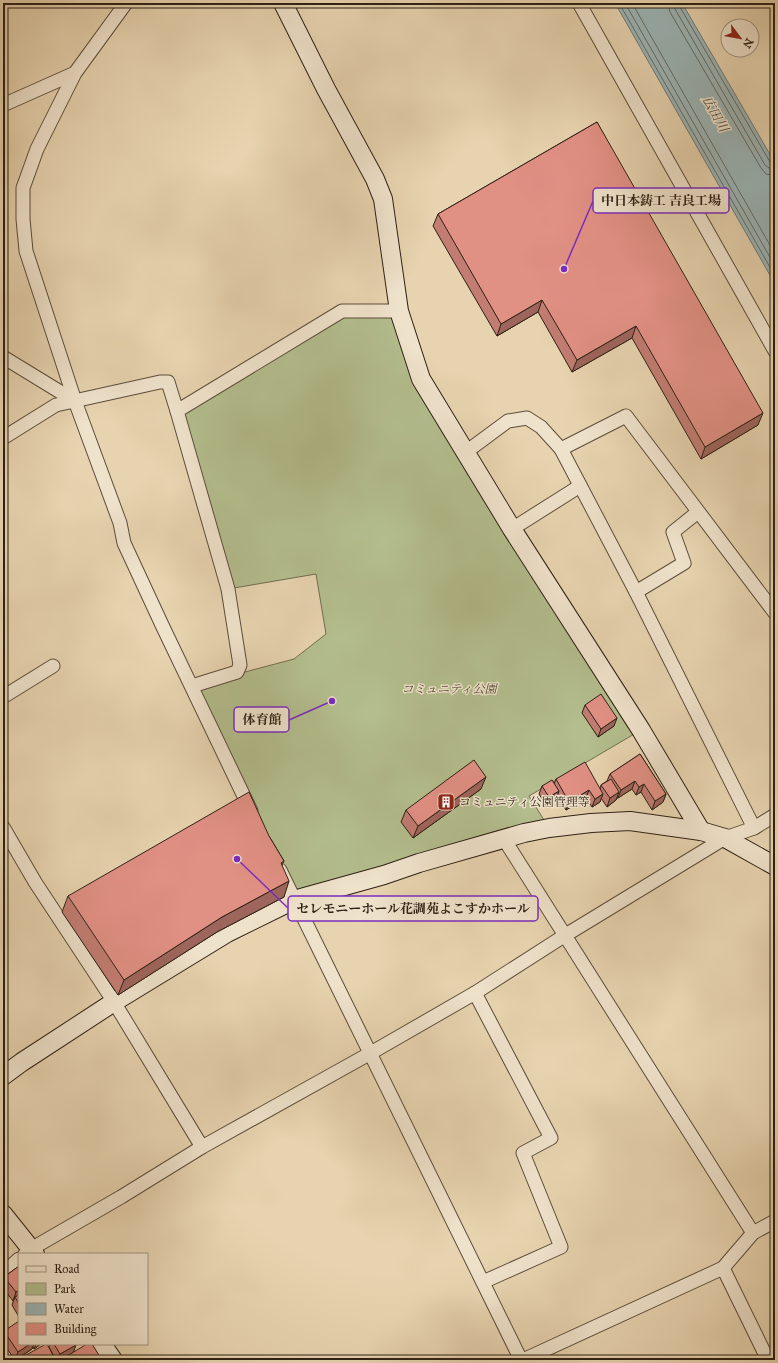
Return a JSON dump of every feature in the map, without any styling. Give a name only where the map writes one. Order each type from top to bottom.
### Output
[{"type":"street","points":[[126,3],[75,73],[37,149],[23,188],[23,219],[26,250],[75,401],[120,523],[124,543],[256,821]]},
{"type":"street","points":[[283,3],[326,89],[376,179],[385,208],[399,311],[421,379],[512,528],[641,730],[701,831]]},
{"type":"street","points":[[579,3],[775,351]]},
{"type":"street","points":[[3,105],[75,73]]},
{"type":"street","points":[[177,411],[342,311],[399,311]]},
{"type":"street","points":[[3,357],[75,401]]},
{"type":"street","points":[[3,438],[56,406],[160,382],[168,382],[228,588],[240,665],[237,672],[192,686]]},
{"type":"street","points":[[561,450],[626,416],[775,613]]},
{"type":"street","points":[[466,452],[508,421],[527,418],[541,427],[561,450],[636,592],[754,828]]},
{"type":"street","points":[[512,528],[580,486]]},
{"type":"street","points":[[636,592],[684,563],[673,532],[698,512]]},
{"type":"street","points":[[3,697],[53,666]]},
{"type":"street","points":[[29,1253],[202,1147],[475,993],[564,936],[725,838],[754,828],[775,815]]},
{"type":"street","points":[[3,1076],[114,1002],[227,933],[294,900],[524,833],[549,828],[591,823],[630,821],[701,831],[725,838],[775,866]]},
{"type":"street","points":[[3,827],[35,882],[114,1002],[202,1147]]},
{"type":"street","points":[[504,839],[753,1233]]},
{"type":"street","points":[[274,857],[369,1054],[522,1360],[723,1268],[753,1233],[775,1221]]},
{"type":"street","points":[[475,993],[551,1138],[523,1153],[561,1247],[483,1282]]},
{"type":"street","points":[[3,1214],[26,1253]]},
{"type":"street","points":[[3,1273],[18,1261]]},
{"type":"street","points":[[723,1268],[768,1360]]},
{"type":"street","points":[[103,1345],[114,1360]]},
{"type":"green space","name":"コミュニティ公園","points":[[342,311],[399,311],[421,379],[641,730],[529,796],[549,828],[294,900],[192,686],[294,659],[326,634],[316,574],[228,589],[177,411]]},
{"type":"water","name":"広田川","points":[[615,3],[682,3],[775,163],[775,284]]},
{"type":"building","points":[[597,122],[763,413],[705,447],[636,326],[577,360],[542,300],[501,324],[438,214]]},
{"type":"building","points":[[601,694],[617,718],[601,729],[585,705]]},
{"type":"building","points":[[640,754],[666,794],[655,801],[644,784],[639,787],[635,781],[621,790],[610,774]]},
{"type":"building","points":[[474,760],[486,777],[418,826],[406,810]]},
{"type":"building","points":[[585,762],[603,794],[595,799],[589,790],[569,802],[556,779]]},
{"type":"building","points":[[611,779],[619,792],[610,798],[601,785]]},
{"type":"building","points":[[552,780],[559,791],[549,797],[542,786]]},
{"type":"building","points":[[249,792],[269,836],[284,861],[281,863],[289,881],[222,917],[124,980],[68,896]]},
{"type":"building","points":[[18,1267],[18,1291],[16,1292],[4,1277]]},
{"type":"building","points":[[3,1289],[7,1295],[3,1297]]},
{"type":"building","points":[[18,1296],[18,1302],[15,1297]]},
{"type":"building","points":[[18,1322],[18,1345],[28,1345],[18,1352],[4,1331]]},
{"type":"building","points":[[44,1345],[48,1345],[55,1359],[53,1360],[17,1360]]},
{"type":"building","points":[[55,1345],[76,1345],[60,1354]]},
{"type":"building","points":[[85,1345],[93,1345],[102,1360],[70,1360],[67,1356]]},
{"type":"place","name":"中日本鋳工 吉良工場","points":[[564,269]]},
{"type":"place","name":"体育館","points":[[332,701]]},
{"type":"place","name":"コミュニティ公園管理等","points":[[446,802]]},
{"type":"place","name":"セレモニーホール花調苑よこすかホール","points":[[237,859]]}]
